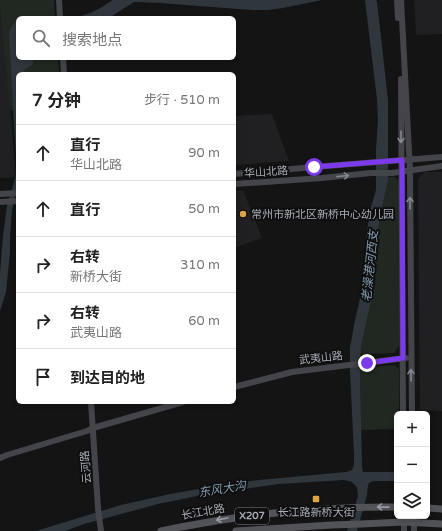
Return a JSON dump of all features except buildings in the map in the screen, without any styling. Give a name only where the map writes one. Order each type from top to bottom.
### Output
[{"type":"main road","name":"长江北路","points":[[161,531],[240,517],[334,508],[394,508]]},
{"type":"main road","points":[[430,508],[442,509]]},
{"type":"main road","name":"X207","points":[[236,531],[361,524],[404,519]]},
{"type":"main road","points":[[414,519],[442,524]]},
{"type":"street","points":[[58,0],[60,16]]},
{"type":"street","points":[[397,0],[401,81],[403,411]]},
{"type":"street","points":[[401,0],[410,170],[412,411]]},
{"type":"street","points":[[63,60],[64,72]]},
{"type":"street","points":[[402,160],[442,157]]},
{"type":"street","name":"华山北路","points":[[236,174],[402,160]]},
{"type":"street","points":[[402,171],[442,166]]},
{"type":"street","name":"华山北路","points":[[236,184],[371,173],[392,173],[402,171]]},
{"type":"street","points":[[2,194],[16,193]]},
{"type":"street","points":[[2,202],[16,201]]},
{"type":"street","name":"武夷山路","points":[[236,386],[292,372],[411,358]]},
{"type":"street","name":"云河路","points":[[91,404],[98,508],[101,528]]},
{"type":"street","points":[[0,458],[93,428],[176,404]]},
{"type":"street","points":[[0,454],[86,427],[93,428]]},
{"type":"street","points":[[404,519],[404,531]]},
{"type":"street","points":[[414,519],[414,531]]},
{"type":"shaded area","points":[[0,0],[54,0],[55,16],[16,16],[16,60],[58,60],[59,72],[16,72],[16,110],[10,110]]},
{"type":"shaded area","points":[[414,0],[442,0],[442,34],[416,35]]},
{"type":"shaded area","points":[[0,9],[7,69],[16,177],[0,178]]},
{"type":"shaded area","points":[[272,114],[289,161],[236,165],[236,116]]},
{"type":"shaded area","points":[[424,172],[442,172],[442,411],[420,410],[418,179]]},
{"type":"shaded area","points":[[388,177],[395,177],[399,181],[399,346],[394,353],[361,354],[361,346],[375,271],[375,252],[380,217]]},
{"type":"shaded area","name":"常州市新北区新桥中心幼儿园","points":[[243,190],[262,238],[236,247],[236,191]]},
{"type":"shaded area","points":[[394,365],[399,369],[399,411],[394,411],[394,429],[361,430],[360,368]]},
{"type":"water","points":[[113,0],[322,0],[268,10],[134,2],[112,16],[81,16],[102,7]]},
{"type":"water","points":[[365,0],[376,0],[377,2],[388,100],[388,179],[380,217],[375,252],[374,287],[361,346],[360,372],[362,467],[363,472],[394,472],[394,481],[370,482],[357,531],[347,531],[358,496],[357,487],[352,482],[344,480],[279,484],[202,495],[158,504],[84,524],[65,531],[36,531],[121,505],[170,494],[239,482],[346,472],[352,470],[354,464],[354,454],[350,348],[365,274],[366,237],[371,207],[376,190],[378,121],[377,99]]},
{"type":"water","points":[[16,21],[16,60],[33,60],[32,64],[23,72],[16,72],[16,155],[9,33]]},
{"type":"water","points":[[16,175],[16,193],[12,210],[6,292],[0,311],[0,273],[7,206]]},
{"type":"place","name":"常州市新北区新桥中心幼儿园","points":[[243,214]]},
{"type":"place","name":"长江路新桥大街","points":[[316,499]]},
{"type":"route","points":[[314,167],[402,160],[403,358],[367,363]]},
{"type":"water label","name":"老澡港河西支","points":[[370,266]]},
{"type":"water label","name":"东风大沟","points":[[222,489]]}]
